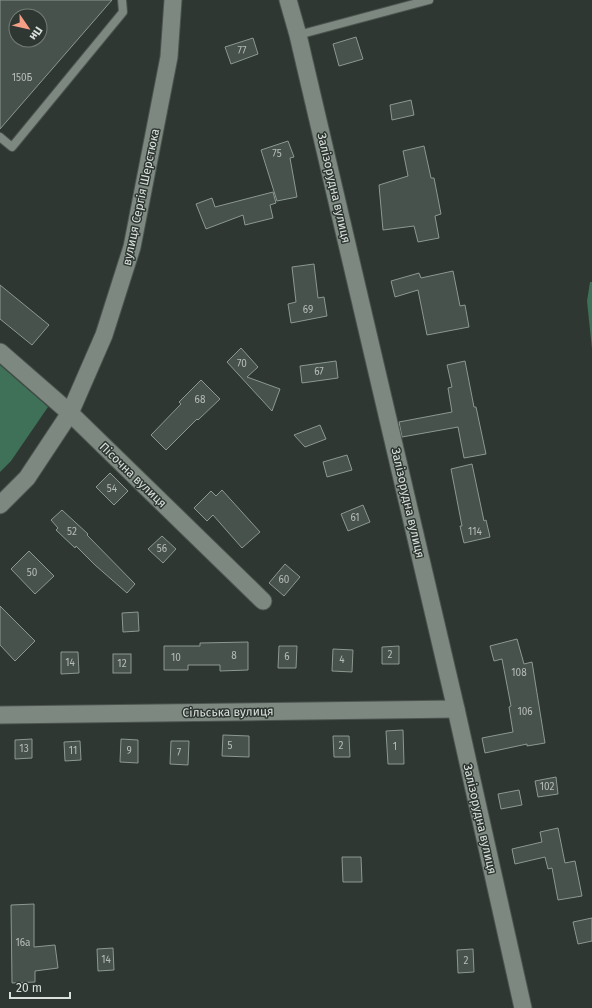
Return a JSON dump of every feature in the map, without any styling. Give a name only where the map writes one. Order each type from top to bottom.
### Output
[{"type":"street","name":"вулиця Сергія Шерстюка","points":[[0,505],[27,478],[70,413],[104,335],[132,247],[169,57],[173,0]]},
{"type":"street","name":"Залізорудна вулиця","points":[[288,0],[298,35],[456,709],[523,1008]]},
{"type":"street","name":"Пісочна вулиця","points":[[0,352],[70,413],[263,601]]},
{"type":"street","name":"Сільська вулиця","points":[[0,715],[456,709]]},
{"type":"lane","points":[[0,138],[12,147],[123,12],[122,0]]},
{"type":"lane","points":[[298,35],[428,0]]},
{"type":"green space","points":[[590,282],[592,282],[592,349],[587,301]]},
{"type":"green space","points":[[0,365],[48,407],[11,461],[0,472]]},
{"type":"building","points":[[0,0],[112,0],[0,129]]},
{"type":"building","points":[[356,37],[363,59],[339,66],[333,44]]},
{"type":"building","points":[[253,38],[258,54],[231,64],[225,47]]},
{"type":"building","points":[[411,100],[414,115],[392,120],[390,105]]},
{"type":"building","points":[[288,141],[294,157],[290,158],[297,197],[277,201],[261,150]]},
{"type":"building","points":[[424,146],[431,178],[434,178],[441,214],[435,216],[439,238],[418,242],[414,226],[383,230],[379,185],[408,176],[403,151]]},
{"type":"building","points":[[273,192],[276,203],[270,205],[273,218],[245,225],[243,215],[206,229],[196,204],[212,198],[215,207]]},
{"type":"building","points":[[314,264],[318,298],[324,297],[327,316],[291,323],[288,304],[296,302],[292,267]]},
{"type":"building","points":[[453,271],[460,306],[465,305],[469,327],[427,335],[418,290],[395,297],[391,281],[419,273],[421,278]]},
{"type":"building","points":[[0,285],[49,325],[32,345],[0,319]]},
{"type":"building","points":[[241,348],[258,367],[247,377],[280,389],[272,411],[227,362]]},
{"type":"building","points":[[336,361],[338,378],[302,383],[300,366]]},
{"type":"building","points":[[465,361],[474,407],[476,407],[486,454],[464,458],[458,427],[402,437],[399,422],[452,412],[448,388],[452,387],[447,365]]},
{"type":"building","points":[[201,380],[220,399],[198,420],[197,419],[166,450],[151,435],[181,404],[179,402]]},
{"type":"building","points":[[320,425],[326,439],[305,447],[294,435]]},
{"type":"building","points":[[347,455],[352,470],[327,477],[323,462]]},
{"type":"building","points":[[472,464],[484,521],[486,520],[490,537],[464,543],[451,469]]},
{"type":"building","points":[[110,473],[128,491],[114,505],[96,487]]},
{"type":"building","points":[[222,490],[260,532],[242,548],[213,515],[207,521],[194,508],[211,491],[216,496]]},
{"type":"building","points":[[363,505],[370,522],[348,531],[341,514]]},
{"type":"building","points":[[62,510],[88,534],[87,535],[135,584],[127,593],[76,546],[75,548],[56,530],[58,528],[51,520]]},
{"type":"building","points":[[162,536],[176,549],[163,563],[148,549]]},
{"type":"building","points":[[29,551],[54,576],[35,594],[11,569]]},
{"type":"building","points":[[285,564],[300,577],[284,596],[269,583]]},
{"type":"building","points":[[0,606],[35,641],[15,661],[0,645]]},
{"type":"building","points":[[138,612],[139,631],[123,632],[122,613]]},
{"type":"building","points":[[517,639],[524,664],[532,662],[545,743],[527,746],[527,744],[485,753],[482,738],[513,732],[509,707],[511,706],[502,659],[494,661],[490,646]]},
{"type":"building","points":[[248,642],[248,670],[220,671],[220,665],[188,665],[188,670],[164,670],[164,646],[200,646],[200,643]]},
{"type":"building","points":[[279,646],[297,646],[296,668],[278,668]]},
{"type":"building","points":[[399,646],[399,664],[382,664],[382,647]]},
{"type":"building","points":[[333,649],[353,650],[352,672],[332,671]]},
{"type":"building","points":[[61,652],[78,652],[79,673],[61,674]]},
{"type":"building","points":[[113,654],[131,654],[131,673],[113,673]]},
{"type":"building","points":[[403,730],[404,764],[388,764],[386,731]]},
{"type":"building","points":[[223,735],[249,736],[249,757],[222,756]]},
{"type":"building","points":[[333,736],[349,736],[350,757],[334,757]]},
{"type":"building","points":[[32,739],[32,758],[15,759],[15,740]]},
{"type":"building","points":[[121,739],[138,740],[138,763],[120,762]]},
{"type":"building","points":[[80,741],[81,760],[65,761],[64,742]]},
{"type":"building","points":[[171,741],[189,741],[188,765],[170,764]]},
{"type":"building","points":[[556,777],[558,794],[538,797],[535,781]]},
{"type":"building","points":[[519,790],[522,805],[501,809],[498,794]]},
{"type":"building","points":[[558,828],[565,863],[575,861],[582,896],[558,900],[552,868],[548,869],[545,857],[515,864],[512,849],[542,842],[540,832]]},
{"type":"building","points":[[342,857],[361,857],[362,882],[343,882]]},
{"type":"building","points":[[34,904],[34,947],[55,945],[58,968],[35,971],[35,982],[12,983],[11,905]]},
{"type":"building","points":[[592,918],[592,941],[578,944],[573,922]]},
{"type":"building","points":[[113,948],[114,970],[98,971],[97,949]]},
{"type":"building","points":[[473,949],[474,972],[458,973],[457,950]]}]
